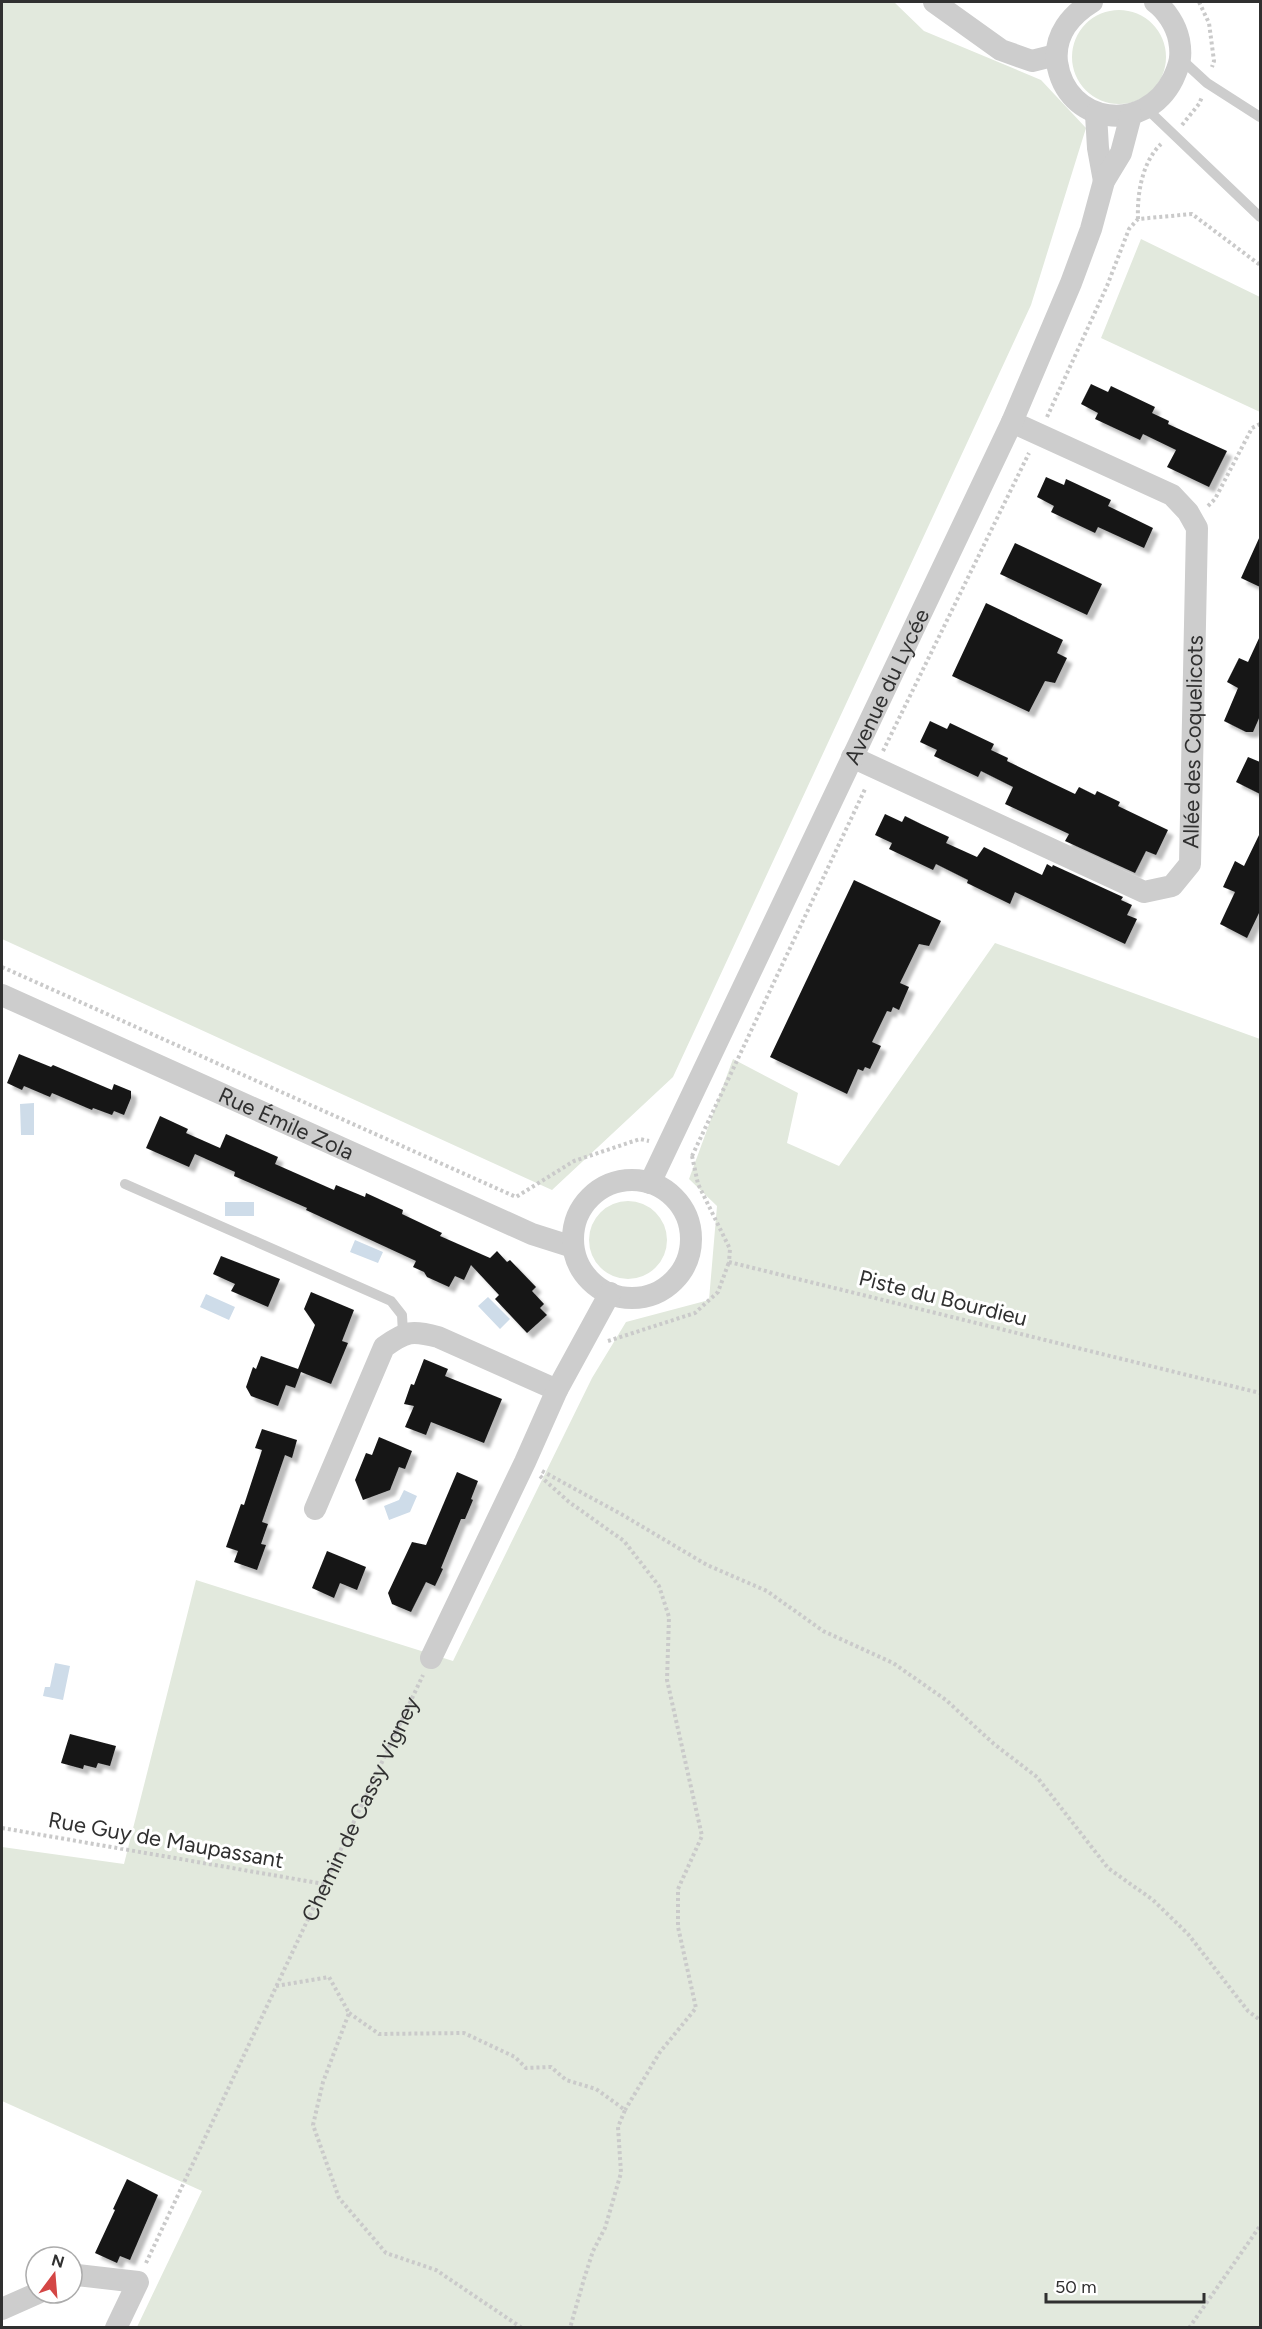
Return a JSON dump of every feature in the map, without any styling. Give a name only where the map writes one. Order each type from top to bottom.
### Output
[{"type":"street","points":[[934,2],[1001,50],[1032,61],[1056,55]]},
{"type":"street","points":[[1092,2],[1076,12],[1065,25],[1056,55],[1059,74],[1067,91],[1080,105],[1096,114],[1139,112],[1168,89],[1182,60],[1177,31],[1156,2]]},
{"type":"street","name":"Avenue du Lycée","points":[[650,1183],[1012,422],[1071,283],[1104,181],[1121,153],[1139,112]]},
{"type":"street","name":"Avenue du Lycée","points":[[1096,114],[1098,148],[1104,181]]},
{"type":"street","points":[[1012,422],[1172,495],[1193,521]]},
{"type":"street","name":"Allée des Coquelicots","points":[[852,757],[1144,892],[1172,886],[1190,864],[1197,528],[1193,521]]},
{"type":"street","name":"Rue Émile Zola","points":[[2,995],[510,1225],[555,1243],[573,1247]]},
{"type":"street","points":[[630,1180],[650,1183],[666,1191],[680,1205],[688,1221],[691,1240],[687,1258],[678,1275],[664,1288],[647,1296],[628,1298],[596,1286],[585,1275],[577,1262],[573,1247],[574,1227],[581,1209],[594,1193],[611,1183],[630,1180]]},
{"type":"street","points":[[431,1658],[557,1390],[610,1293]]},
{"type":"street","points":[[315,1509],[384,1347],[403,1333],[417,1332],[438,1337],[557,1390]]},
{"type":"street","points":[[84,2276],[138,2282],[116,2328]]},
{"type":"street","points":[[2,2309],[24,2299]]},
{"type":"lane","points":[[1182,60],[1207,83],[1260,117]]},
{"type":"lane","points":[[1139,112],[1172,134],[1260,217]]},
{"type":"lane","points":[[125,1184],[391,1301],[402,1315],[403,1333]]},
{"type":"path","points":[[586,1340],[606,1342],[695,1313],[718,1292],[729,1262],[730,1248],[698,1184],[692,1156],[875,768],[1039,434],[1107,286],[1129,229],[1138,219],[1140,188],[1148,160],[1199,104],[1214,61],[1209,23],[1199,2]]},
{"type":"path","points":[[1138,219],[1192,214],[1260,265]]},
{"type":"path","points":[[1193,521],[1215,499],[1252,428],[1260,424]]},
{"type":"path","points":[[2,967],[516,1197],[574,1161],[640,1139],[668,1144],[692,1156]]},
{"type":"path","name":"Piste du Bourdieu","points":[[729,1262],[1260,1393]]},
{"type":"path","points":[[525,1462],[621,1514],[707,1565],[767,1591],[823,1631],[893,1663],[946,1700],[994,1744],[1037,1776],[1108,1868],[1153,1900],[1188,1934],[1248,2011],[1260,2020]]},
{"type":"path","points":[[525,1462],[570,1502],[624,1541],[659,1586],[669,1617],[667,1680],[702,1836],[678,1889],[678,1927],[696,2008],[660,2052],[625,2110],[618,2127],[621,2172],[605,2228],[584,2278],[570,2328]]},
{"type":"path","name":"Chemin de Cassy Vigney","points":[[138,2282],[431,1658]]},
{"type":"path","name":"Rue Guy de Maupassant","points":[[2,1828],[324,1884]]},
{"type":"path","points":[[276,1986],[329,1977],[349,2013],[379,2034],[464,2033],[515,2057],[526,2068],[552,2067],[566,2080],[596,2089],[625,2110]]},
{"type":"path","points":[[349,2013],[323,2082],[313,2125],[339,2198],[386,2253],[436,2271],[522,2328]]},
{"type":"path","points":[[1189,2328],[1260,2226]]},
{"type":"shaded area","points":[[2,2],[894,2],[924,31],[1041,80],[1086,128],[1031,305],[673,1077],[552,1190],[2,939]]},
{"type":"shaded area","points":[[1119,10],[1137,13],[1152,24],[1163,39],[1166,57],[1163,75],[1152,90],[1137,101],[1119,104],[1101,101],[1086,90],[1075,75],[1072,57],[1075,39],[1086,24],[1101,13]]},
{"type":"shaded area","points":[[1141,239],[1260,297],[1260,412],[1101,338]]},
{"type":"shaded area","points":[[995,943],[1260,1039],[1260,2327],[137,2327],[202,2191],[2,2101],[2,1847],[124,1864],[196,1580],[453,1661],[592,1378],[626,1322],[709,1300],[717,1206],[689,1179],[733,1059],[798,1093],[787,1143],[839,1166]]},
{"type":"shaded area","points":[[628,1201],[643,1204],[656,1212],[664,1225],[667,1240],[664,1255],[656,1268],[643,1276],[628,1279],[613,1276],[600,1268],[592,1255],[589,1240],[592,1225],[600,1212],[613,1204]]},
{"type":"water","points":[[34,1103],[34,1135],[21,1135],[20,1104]]},
{"type":"water","points":[[225,1202],[254,1202],[254,1216],[225,1216]]},
{"type":"water","points":[[355,1240],[383,1252],[378,1263],[350,1252]]},
{"type":"water","points":[[206,1294],[235,1307],[229,1320],[200,1307]]},
{"type":"water","points":[[488,1297],[510,1319],[500,1329],[478,1306]]},
{"type":"water","points":[[404,1490],[417,1496],[410,1512],[389,1520],[384,1506],[399,1500]]},
{"type":"water","points":[[55,1663],[70,1666],[63,1700],[43,1696],[45,1687],[50,1687]]},
{"type":"building","points":[[1091,384],[1108,392],[1111,386],[1155,407],[1152,413],[1169,421],[1168,424],[1227,451],[1209,487],[1167,467],[1176,450],[1143,434],[1140,440],[1095,419],[1098,413],[1081,404]]},
{"type":"building","points":[[1046,477],[1064,485],[1066,479],[1111,500],[1108,506],[1153,528],[1144,548],[1098,527],[1095,533],[1051,512],[1054,506],[1037,497]]},
{"type":"building","points":[[1260,536],[1260,587],[1241,578]]},
{"type":"building","points":[[1015,543],[1102,584],[1087,615],[1000,574]]},
{"type":"building","points":[[986,603],[1063,640],[1057,653],[1067,658],[1055,683],[1045,681],[1029,712],[952,676]]},
{"type":"building","points":[[1260,636],[1260,716],[1253,732],[1246,732],[1224,721],[1238,688],[1227,682],[1239,658],[1248,662]]},
{"type":"building","points":[[930,721],[947,729],[950,723],[994,744],[991,750],[1008,758],[1007,761],[1075,794],[1079,787],[1095,795],[1097,791],[1120,802],[1118,806],[1168,830],[1156,855],[1146,851],[1135,873],[1065,841],[1069,834],[1005,804],[1013,787],[981,771],[978,777],[934,756],[937,750],[920,742]]},
{"type":"building","points":[[1248,757],[1260,762],[1260,794],[1236,782]]},
{"type":"building","points":[[885,814],[902,822],[905,816],[949,837],[946,843],[977,857],[984,847],[1042,875],[1047,864],[1052,867],[1053,865],[1123,897],[1121,900],[1132,905],[1127,915],[1137,919],[1125,944],[1015,892],[1010,904],[967,883],[968,880],[936,864],[933,870],[889,849],[892,843],[875,835]]},
{"type":"building","points":[[1260,833],[1260,911],[1247,938],[1220,924],[1235,892],[1223,887],[1235,861],[1244,866]]},
{"type":"building","points":[[854,880],[941,921],[929,946],[919,944],[900,983],[909,987],[899,1010],[893,1007],[891,1012],[887,1011],[872,1042],[881,1046],[870,1069],[865,1067],[863,1071],[858,1069],[847,1094],[770,1057]]},
{"type":"building","points":[[19,1054],[51,1067],[53,1065],[112,1090],[114,1084],[131,1091],[131,1098],[124,1115],[114,1111],[112,1115],[93,1108],[92,1110],[52,1093],[50,1097],[24,1086],[22,1090],[7,1083]]},
{"type":"building","points":[[160,1116],[188,1129],[186,1133],[220,1148],[226,1134],[278,1157],[275,1164],[334,1190],[336,1185],[365,1197],[366,1193],[403,1210],[402,1214],[442,1233],[440,1236],[490,1258],[497,1251],[507,1262],[510,1260],[536,1287],[532,1291],[544,1304],[540,1308],[547,1315],[527,1333],[495,1299],[499,1295],[471,1265],[464,1280],[455,1276],[449,1287],[427,1277],[424,1272],[413,1267],[416,1261],[306,1210],[307,1208],[234,1176],[235,1172],[195,1154],[189,1167],[146,1148]]},
{"type":"building","points":[[221,1256],[280,1279],[268,1307],[231,1291],[235,1284],[213,1274]]},
{"type":"building","points":[[311,1292],[354,1310],[342,1341],[348,1343],[331,1384],[301,1372],[295,1388],[286,1385],[278,1406],[251,1396],[246,1387],[253,1367],[256,1369],[261,1356],[298,1369],[315,1325],[304,1309]]},
{"type":"building","points":[[424,1359],[448,1369],[445,1376],[502,1399],[484,1443],[431,1422],[426,1435],[405,1427],[414,1406],[404,1404]]},
{"type":"building","points":[[262,1429],[297,1440],[292,1458],[285,1455],[262,1522],[268,1524],[261,1544],[266,1545],[257,1570],[234,1562],[238,1551],[226,1547],[241,1504],[244,1505],[262,1450],[255,1448]]},
{"type":"building","points":[[379,1437],[412,1451],[405,1469],[399,1467],[390,1490],[363,1500],[355,1480],[366,1453],[372,1455]]},
{"type":"building","points":[[457,1472],[478,1481],[471,1499],[473,1500],[465,1519],[461,1519],[435,1586],[426,1582],[411,1612],[392,1604],[388,1593],[412,1542],[426,1545]]},
{"type":"building","points":[[327,1551],[366,1567],[357,1590],[340,1583],[334,1598],[312,1588]]},
{"type":"building","points":[[70,1734],[116,1746],[110,1766],[98,1763],[96,1768],[84,1765],[83,1769],[61,1763]]},
{"type":"building","points":[[127,2179],[158,2195],[130,2260],[120,2256],[117,2263],[95,2253]]}]
